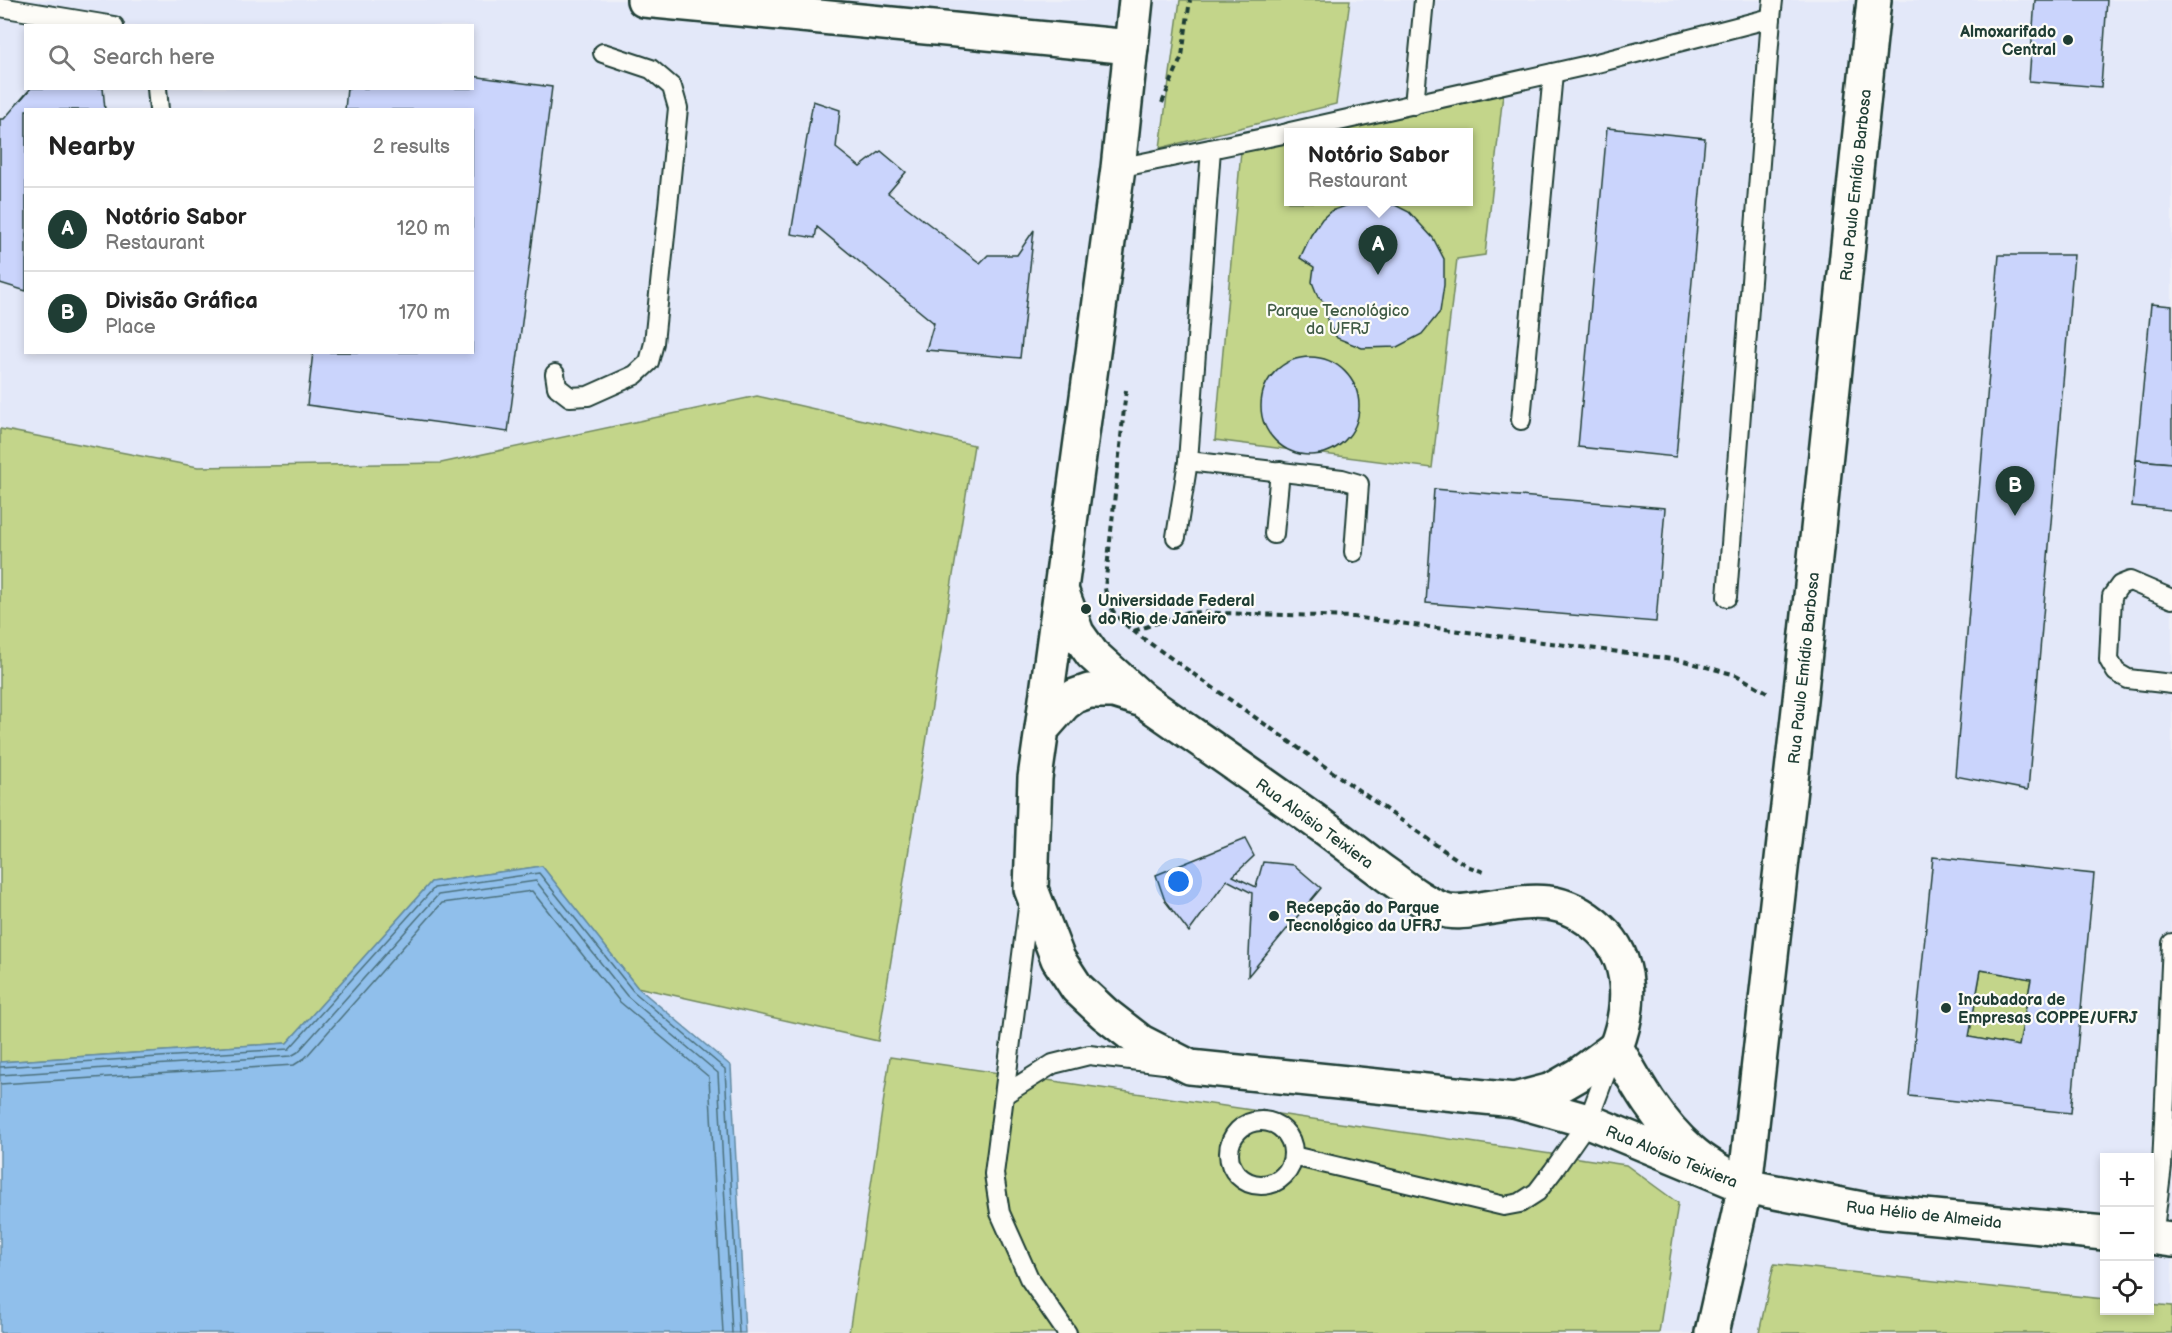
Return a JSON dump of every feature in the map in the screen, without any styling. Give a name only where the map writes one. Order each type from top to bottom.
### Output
[{"type":"street","points":[[644,0],[843,10],[1131,47]]},
{"type":"street","points":[[1042,729],[1118,168],[1136,0]]},
{"type":"street","name":"Rua Paulo Emídio Barbosa","points":[[1712,1333],[1745,1186],[1799,709],[1874,0]]},
{"type":"street","points":[[1062,591],[1077,633],[1092,654],[1143,700]]},
{"type":"street","name":"Rua Aloísio Teixiera","points":[[1089,691],[1114,691],[1143,700],[1319,824],[1421,900],[1444,910],[1462,912],[1544,901],[1574,909],[1601,930],[1619,953],[1626,977],[1627,1005],[1624,1026],[1616,1047],[1650,1106],[1669,1130],[1692,1153],[1745,1186],[1588,1121],[1514,1100],[1190,1066],[1141,1042],[1105,1014],[1077,988],[1058,959],[1031,889],[1035,778],[1042,729],[1064,704],[1075,696],[1089,691]]},
{"type":"street","points":[[1514,1100],[1552,1090],[1578,1075],[1616,1047]]},
{"type":"street","name":"Rua Hélio de Almeida","points":[[1745,1186],[1872,1210],[2100,1233]]},
{"type":"lane","points":[[1414,105],[1424,0]]},
{"type":"lane","points":[[0,7],[102,24]]},
{"type":"lane","points":[[1311,128],[1553,73],[1772,9],[1727,597]]},
{"type":"lane","points":[[555,374],[557,387],[570,397],[588,396],[635,375],[649,362],[654,343],[678,108],[672,87],[651,69],[603,53]]},
{"type":"lane","points":[[1521,420],[1553,73]]},
{"type":"lane","points":[[157,90],[159,108]]},
{"type":"lane","points":[[1118,168],[1284,134]]},
{"type":"lane","points":[[1176,537],[1188,461],[1211,149]]},
{"type":"lane","points":[[1188,461],[1342,479],[1359,484],[1354,552]]},
{"type":"lane","points":[[1274,534],[1280,471]]},
{"type":"lane","points":[[2172,599],[2130,581],[2120,585],[2112,596],[2109,660],[2116,672],[2128,679],[2172,684]]},
{"type":"lane","points":[[1031,889],[994,1174],[999,1213],[1029,1278],[1067,1333]]},
{"type":"lane","points":[[2158,1238],[2172,943]]},
{"type":"lane","points":[[1293,1156],[1504,1206],[1520,1203],[1537,1192],[1588,1121],[1616,1047]]},
{"type":"lane","points":[[1005,1094],[1053,1064],[1089,1055],[1190,1066]]},
{"type":"path","points":[[1160,109],[1182,56],[1190,0]]},
{"type":"path","points":[[1126,387],[1105,588],[1107,602],[1116,615],[1134,631],[1467,866],[1484,872],[1492,872]]},
{"type":"path","points":[[1134,631],[1188,612],[1353,617],[1680,660],[1736,675],[1799,709]]},
{"type":"shaded area","name":"Universidade Federal do Rio de Janeiro","points":[[0,0],[2172,0],[2172,1333],[745,1333],[731,1066],[637,987],[542,866],[431,882],[287,1043],[0,1062]]},
{"type":"green space","points":[[1180,0],[1350,0],[1336,104],[1160,148]]},
{"type":"green space","name":"Parque Tecnológico da UFRJ","points":[[1503,94],[1485,255],[1457,259],[1432,468],[1215,440],[1241,151],[1284,142],[1284,206],[1473,206],[1473,128],[1346,128]]},
{"type":"green space","points":[[757,396],[974,445],[878,1041],[637,987],[542,866],[431,882],[287,1043],[0,1062],[0,429],[198,467],[441,463]]},
{"type":"green space","points":[[1981,970],[2031,979],[2019,1046],[1969,1037]]},
{"type":"green space","points":[[890,1057],[1626,1165],[1678,1203],[1659,1333],[849,1333]]},
{"type":"green space","points":[[1774,1264],[2100,1299],[2100,1315],[2154,1315],[2154,1304],[2172,1306],[2172,1333],[1759,1333]]},
{"type":"water","points":[[542,866],[637,987],[731,1066],[745,1333],[0,1333],[0,1062],[287,1043],[431,882]]},
{"type":"building","name":"Almoxarifado Central","points":[[2035,0],[2107,0],[2101,87],[2029,81]]},
{"type":"building","points":[[474,76],[552,87],[508,432],[307,405],[313,354],[474,354],[474,108],[345,108],[347,90],[474,90]]},
{"type":"building","points":[[29,90],[103,90],[105,108],[24,108],[24,290],[0,283],[0,119],[4,119]]},
{"type":"building","points":[[813,101],[840,110],[836,148],[860,167],[881,151],[906,172],[888,193],[980,263],[988,255],[1017,255],[1034,230],[1020,358],[926,350],[934,323],[817,227],[815,238],[791,234]]},
{"type":"building","points":[[1607,128],[1705,138],[1676,457],[1578,447]]},
{"type":"building","points":[[1345,206],[1397,206],[1409,212],[1433,238],[1444,259],[1444,285],[1440,312],[1422,334],[1397,347],[1362,348],[1337,338],[1327,322],[1329,306],[1318,297],[1312,282],[1314,267],[1300,258],[1311,235],[1331,211]]},
{"type":"building","points":[[1999,255],[2074,255],[2028,790],[1955,776]]},
{"type":"building","points":[[2151,304],[2172,306],[2172,463],[2136,460]]},
{"type":"building","name":"Parque Tecnológico da UFRJ","points":[[1310,357],[1329,361],[1344,372],[1355,387],[1359,406],[1355,425],[1344,440],[1329,451],[1310,455],[1291,451],[1276,440],[1265,425],[1261,406],[1265,387],[1276,372],[1291,361]]},
{"type":"building","points":[[2136,460],[2172,463],[2172,510],[2132,506]]},
{"type":"building","points":[[1434,489],[1665,508],[1656,622],[1426,603]]},
{"type":"building","name":"Recepção do Parque Tecnológico da UFRJ","points":[[1245,839],[1254,856],[1233,876],[1256,887],[1263,862],[1294,865],[1321,888],[1248,976],[1252,893],[1227,880],[1189,932],[1165,901],[1156,875]]},
{"type":"building","name":"Incubadora de Empresas COPPE/UFRJ","points":[[1933,857],[2094,874],[2071,1113],[1909,1096]],"holes":[[[1981,970],[2031,979],[2019,1046],[1969,1037]]]},
{"type":"place","name":"Almoxarifado Central","points":[[2068,40]]},
{"type":"place","name":"Notório Sabor","points":[[1378,275]]},
{"type":"place","name":"Divisão Gráfica","points":[[2015,516]]},
{"type":"place","name":"Universidade Federal do Rio de Janeiro","points":[[1086,609]]},
{"type":"place","name":"Recepção do Parque Tecnológico da UFRJ","points":[[1274,916]]},
{"type":"place","name":"Incubadora de Empresas COPPE/UFRJ","points":[[1946,1008]]}]
